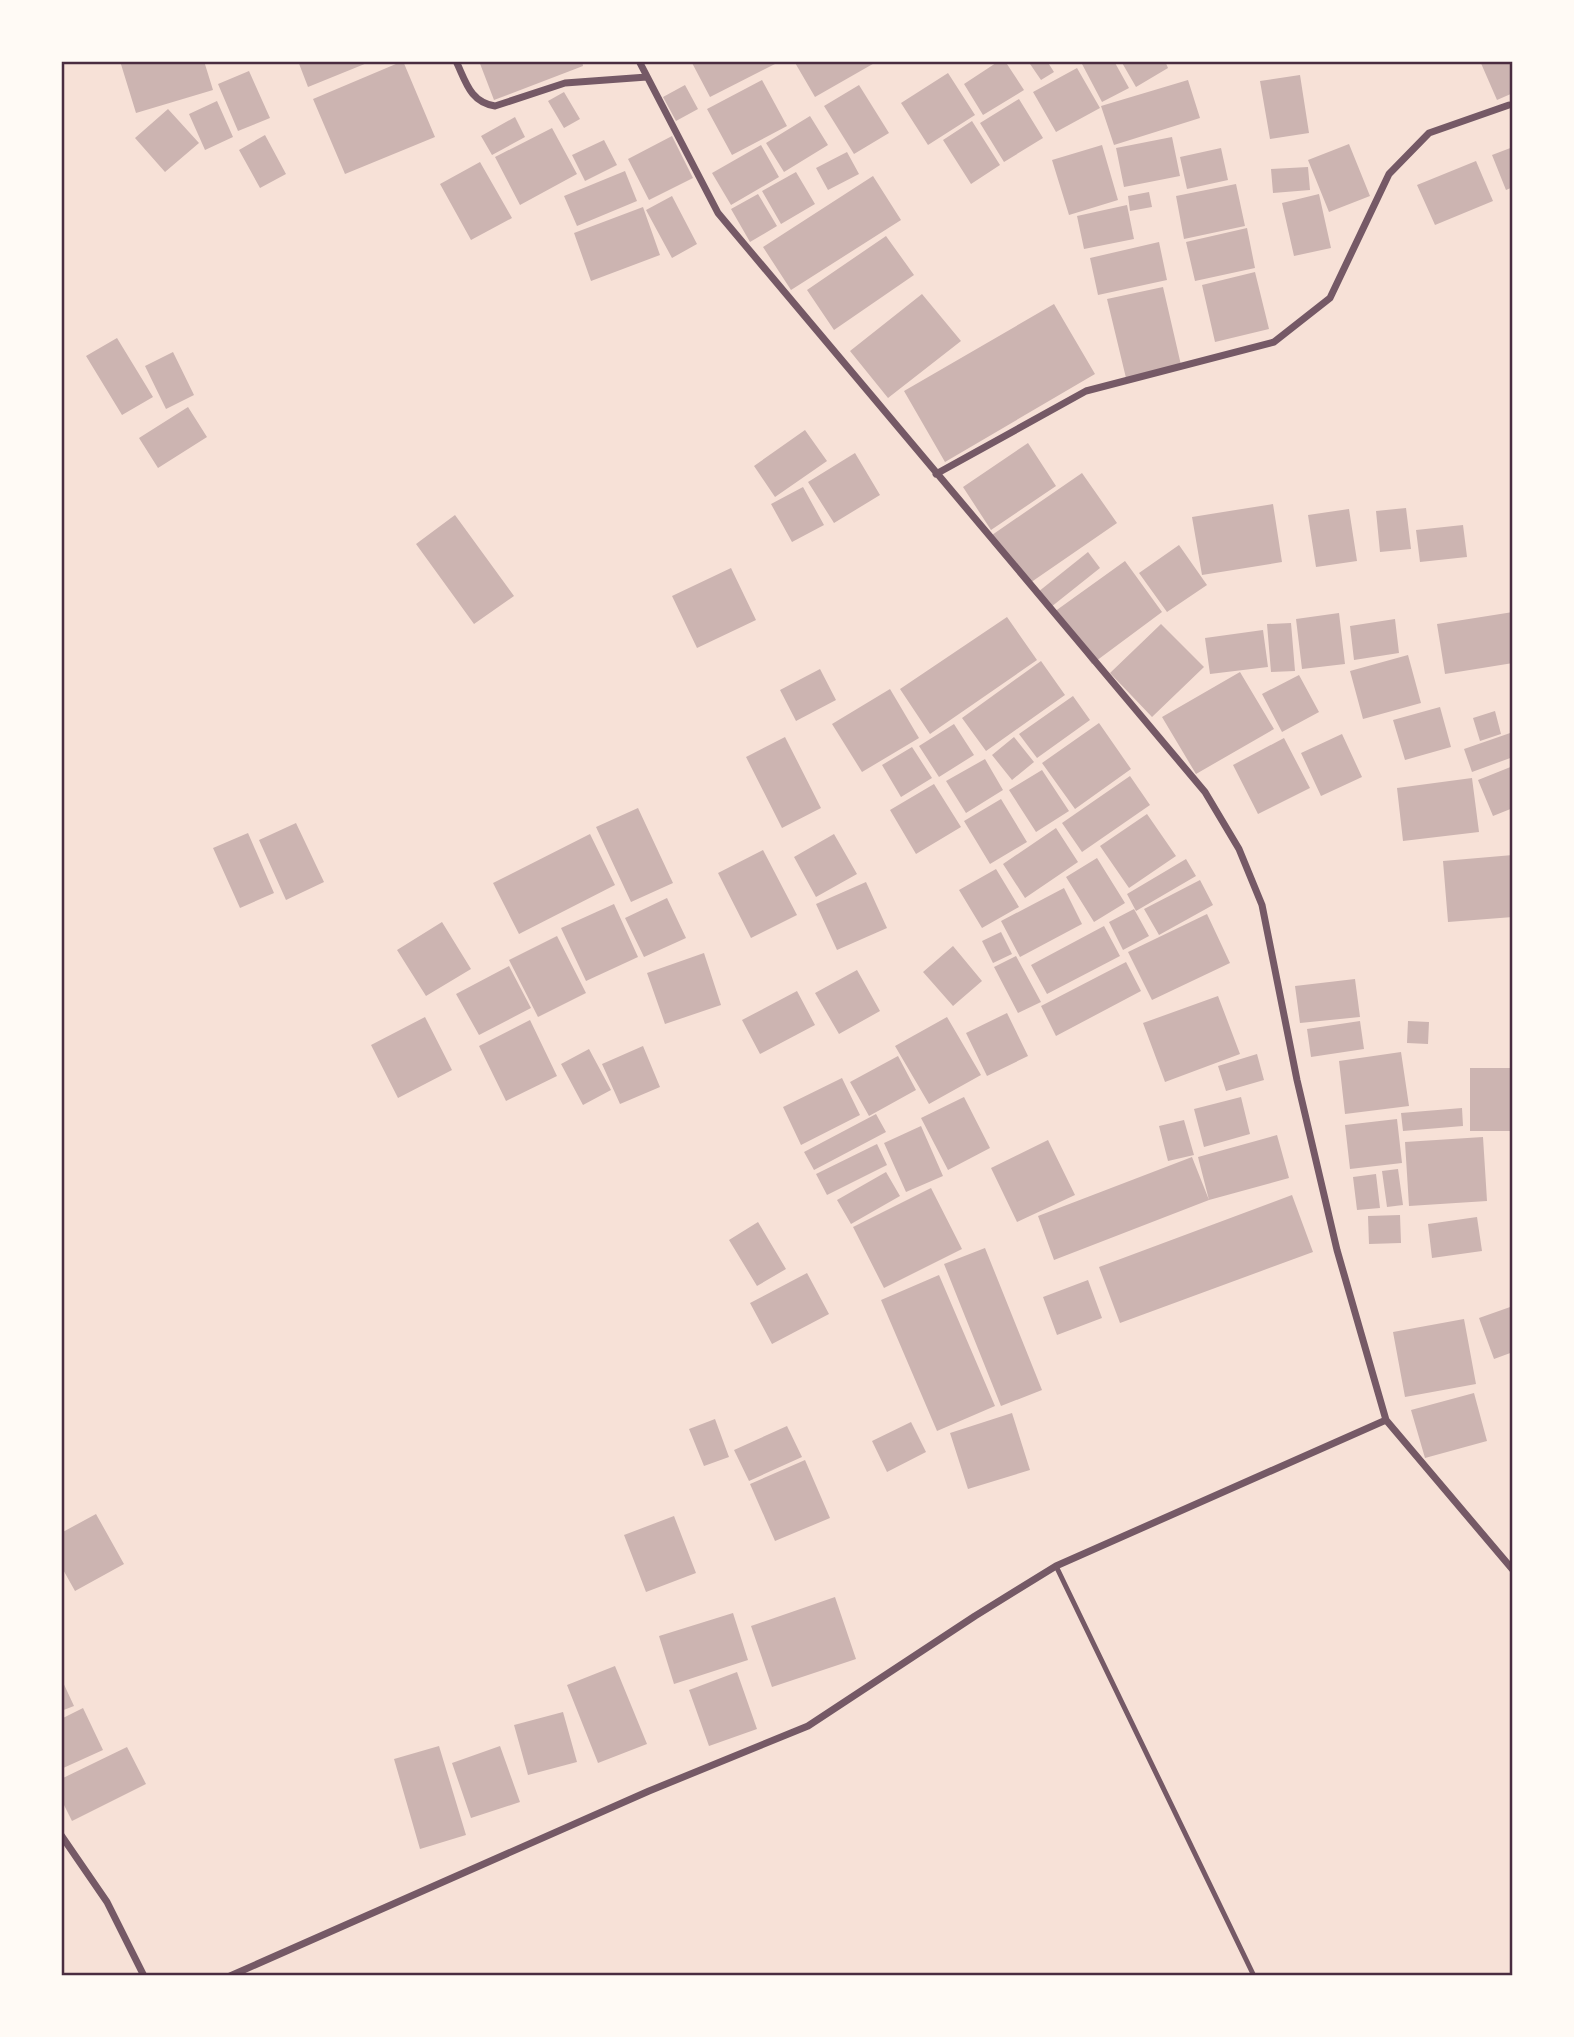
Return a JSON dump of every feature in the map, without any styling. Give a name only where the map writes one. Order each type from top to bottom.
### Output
[{"type":"street","points":[[456,61],[475,99],[495,106],[565,83],[647,77]]},
{"type":"street","points":[[639,61],[718,214],[1205,792],[1239,849],[1262,905],[1297,1080],[1334,1237],[1386,1420],[1513,1570]]},
{"type":"street","points":[[936,474],[1086,391],[1274,342],[1330,298],[1389,174],[1429,133],[1509,106]]},
{"type":"street","points":[[230,1976],[649,1791],[808,1726],[1056,1566],[1386,1420]]},
{"type":"street","points":[[61,1835],[107,1902],[144,1976]]},
{"type":"lane","points":[[1056,1566],[1254,1976]]},
{"type":"building","points":[[120,61],[204,61],[213,90],[136,113]]},
{"type":"building","points":[[298,61],[372,61],[308,87]]},
{"type":"building","points":[[403,61],[435,137],[345,174],[313,99]]},
{"type":"building","points":[[479,61],[582,61],[583,66],[494,100]]},
{"type":"building","points":[[691,61],[776,61],[777,63],[710,97]]},
{"type":"building","points":[[794,61],[878,61],[815,97]]},
{"type":"building","points":[[999,61],[1005,61],[1024,90],[983,115],[964,84]]},
{"type":"building","points":[[1028,61],[1047,61],[1054,72],[1041,80]]},
{"type":"building","points":[[1086,61],[1114,61],[1129,88],[1102,102],[1082,64]]},
{"type":"building","points":[[1121,61],[1165,61],[1168,68],[1136,87]]},
{"type":"building","points":[[1480,61],[1513,61],[1513,93],[1497,100]]},
{"type":"building","points":[[1077,68],[1100,108],[1056,132],[1033,92]]},
{"type":"building","points":[[249,71],[270,118],[238,131],[218,84]]},
{"type":"building","points":[[948,73],[975,115],[928,145],[901,103]]},
{"type":"building","points":[[1300,75],[1309,133],[1270,139],[1260,81]]},
{"type":"building","points":[[762,80],[787,126],[732,155],[707,109]]},
{"type":"building","points":[[1188,80],[1200,118],[1114,145],[1101,106]]},
{"type":"building","points":[[685,85],[698,109],[676,121],[663,97]]},
{"type":"building","points":[[859,85],[889,133],[854,154],[824,106]]},
{"type":"building","points":[[564,92],[580,119],[564,128],[548,101]]},
{"type":"building","points":[[1019,99],[1043,138],[1004,162],[980,123]]},
{"type":"building","points":[[217,101],[233,137],[205,150],[189,114]]},
{"type":"building","points":[[168,109],[199,143],[165,172],[135,138]]},
{"type":"building","points":[[810,116],[828,145],[784,172],[766,143]]},
{"type":"building","points":[[515,117],[525,137],[492,155],[481,136]]},
{"type":"building","points":[[972,121],[1000,165],[971,184],[943,140]]},
{"type":"building","points":[[552,128],[577,174],[520,205],[495,157]]},
{"type":"building","points":[[265,135],[286,174],[260,188],[239,150]]},
{"type":"building","points":[[672,136],[693,178],[649,200],[628,159]]},
{"type":"building","points":[[1172,137],[1180,176],[1124,187],[1116,148]]},
{"type":"building","points":[[604,140],[617,165],[585,181],[572,155]]},
{"type":"building","points":[[1349,144],[1370,196],[1329,212],[1308,160]]},
{"type":"building","points":[[761,145],[779,177],[731,205],[712,173]]},
{"type":"building","points":[[1102,145],[1118,200],[1069,215],[1052,160]]},
{"type":"building","points":[[1513,147],[1513,187],[1506,190],[1492,155]]},
{"type":"building","points":[[1221,148],[1228,180],[1187,189],[1180,157]]},
{"type":"building","points":[[847,152],[859,174],[828,190],[816,168]]},
{"type":"building","points":[[1476,161],[1493,201],[1435,225],[1417,185]]},
{"type":"building","points":[[480,162],[512,218],[471,240],[440,184]]},
{"type":"building","points":[[1308,167],[1310,190],[1273,193],[1271,169]]},
{"type":"building","points":[[625,171],[637,201],[577,226],[564,196]]},
{"type":"building","points":[[796,172],[815,204],[781,224],[762,191]]},
{"type":"building","points":[[873,176],[901,220],[791,290],[763,247]]},
{"type":"building","points":[[1236,184],[1245,226],[1184,239],[1176,196]]},
{"type":"building","points":[[1149,192],[1152,207],[1130,211],[1128,196]]},
{"type":"building","points":[[758,194],[777,226],[750,242],[731,209]]},
{"type":"building","points":[[1319,194],[1331,248],[1294,256],[1282,203]]},
{"type":"building","points":[[672,196],[697,244],[672,258],[646,210]]},
{"type":"building","points":[[1127,205],[1134,239],[1084,249],[1077,216]]},
{"type":"building","points":[[643,207],[660,255],[591,281],[574,233]]},
{"type":"building","points":[[1247,228],[1255,268],[1195,281],[1186,242]]},
{"type":"building","points":[[886,236],[914,275],[834,330],[807,290]]},
{"type":"building","points":[[1159,242],[1167,280],[1098,295],[1090,258]]},
{"type":"building","points":[[1255,272],[1269,329],[1215,342],[1202,285]]},
{"type":"building","points":[[1163,287],[1181,365],[1126,378],[1107,299]]},
{"type":"building","points":[[922,294],[961,341],[888,398],[850,351]]},
{"type":"building","points":[[1054,304],[1095,374],[945,462],[904,391]]},
{"type":"building","points":[[117,338],[153,397],[122,415],[86,356]]},
{"type":"building","points":[[173,352],[194,395],[166,409],[145,366]]},
{"type":"building","points":[[188,407],[207,437],[158,468],[139,438]]},
{"type":"building","points":[[805,430],[827,461],[775,497],[754,466]]},
{"type":"building","points":[[1028,443],[1056,486],[991,530],[963,487]]},
{"type":"building","points":[[855,453],[880,495],[834,523],[808,482]]},
{"type":"building","points":[[1082,473],[1117,523],[1027,585],[992,535]]},
{"type":"building","points":[[803,487],[824,525],[792,542],[771,504]]},
{"type":"building","points":[[1273,504],[1282,562],[1202,575],[1192,517]]},
{"type":"building","points":[[1406,508],[1411,549],[1380,552],[1376,511]]},
{"type":"building","points":[[1349,509],[1357,561],[1316,567],[1308,515]]},
{"type":"building","points":[[455,515],[514,596],[474,624],[416,544]]},
{"type":"building","points":[[1463,525],[1467,557],[1420,562],[1416,530]]},
{"type":"building","points":[[1179,545],[1207,585],[1167,612],[1139,573]]},
{"type":"building","points":[[1088,552],[1100,568],[1051,607],[1038,592]]},
{"type":"building","points":[[1125,561],[1162,612],[1092,664],[1054,612]]},
{"type":"building","points":[[731,568],[756,620],[697,648],[672,596]]},
{"type":"building","points":[[1513,612],[1513,663],[1445,674],[1437,624]]},
{"type":"building","points":[[1339,613],[1345,664],[1302,669],[1296,619]]},
{"type":"building","points":[[1007,617],[1037,660],[930,734],[900,689]]},
{"type":"building","points":[[1395,619],[1399,653],[1354,660],[1350,626]]},
{"type":"building","points":[[1291,623],[1295,671],[1271,672],[1267,624]]},
{"type":"building","points":[[1161,624],[1204,667],[1152,717],[1110,673]]},
{"type":"building","points":[[1263,630],[1268,667],[1210,674],[1205,638]]},
{"type":"building","points":[[1408,655],[1421,703],[1363,719],[1350,671]]},
{"type":"building","points":[[1041,661],[1065,695],[986,751],[962,718]]},
{"type":"building","points":[[820,669],[836,700],[796,721],[780,690]]},
{"type":"building","points":[[1240,672],[1274,729],[1196,774],[1162,717]]},
{"type":"building","points":[[1299,675],[1319,712],[1282,732],[1262,694]]},
{"type":"building","points":[[890,689],[919,738],[862,772],[832,724]]},
{"type":"building","points":[[1073,696],[1090,720],[1037,758],[1019,734]]},
{"type":"building","points":[[1440,707],[1451,747],[1405,760],[1393,720]]},
{"type":"building","points":[[1495,711],[1501,734],[1480,741],[1473,718]]},
{"type":"building","points":[[1099,723],[1131,769],[1075,809],[1042,763]]},
{"type":"building","points":[[954,724],[974,755],[939,777],[919,746]]},
{"type":"building","points":[[1513,732],[1513,757],[1472,772],[1464,749]]},
{"type":"building","points":[[1342,734],[1362,777],[1321,796],[1301,753]]},
{"type":"building","points":[[785,737],[821,808],[782,828],[746,757]]},
{"type":"building","points":[[1014,737],[1034,762],[1012,780],[992,755]]},
{"type":"building","points":[[1284,738],[1310,788],[1258,814],[1233,765]]},
{"type":"building","points":[[912,747],[932,778],[901,797],[882,765]]},
{"type":"building","points":[[985,759],[1003,790],[966,813],[946,781]]},
{"type":"building","points":[[1513,766],[1513,808],[1493,816],[1478,780]]},
{"type":"building","points":[[1042,770],[1069,811],[1036,832],[1009,790]]},
{"type":"building","points":[[1130,776],[1150,805],[1082,852],[1062,823]]},
{"type":"building","points":[[1472,778],[1479,832],[1403,841],[1397,788]]},
{"type":"building","points":[[934,784],[961,827],[916,854],[890,810]]},
{"type":"building","points":[[1001,799],[1027,842],[990,864],[964,821]]},
{"type":"building","points":[[638,808],[673,883],[631,902],[596,827]]},
{"type":"building","points":[[1147,814],[1176,856],[1129,888],[1100,846]]},
{"type":"building","points":[[296,823],[324,882],[286,900],[259,840]]},
{"type":"building","points":[[1056,828],[1078,862],[1025,898],[1003,864]]},
{"type":"building","points":[[248,833],[274,893],[240,908],[213,848]]},
{"type":"building","points":[[590,834],[615,885],[519,934],[493,883]]},
{"type":"building","points":[[834,834],[857,874],[816,897],[794,857]]},
{"type":"building","points":[[763,850],[797,915],[751,938],[718,873]]},
{"type":"building","points":[[1513,855],[1513,917],[1448,922],[1443,861]]},
{"type":"building","points":[[1097,858],[1125,903],[1094,922],[1066,877]]},
{"type":"building","points":[[1186,859],[1196,876],[1136,911],[1127,894]]},
{"type":"building","points":[[996,869],[1019,907],[982,928],[959,890]]},
{"type":"building","points":[[1200,880],[1213,905],[1159,935],[1144,909]]},
{"type":"building","points":[[866,882],[887,928],[837,950],[816,904]]},
{"type":"building","points":[[1064,888],[1082,924],[1020,957],[1001,921]]},
{"type":"building","points":[[667,898],[686,938],[644,957],[625,918]]},
{"type":"building","points":[[614,904],[638,957],[586,981],[561,928]]},
{"type":"building","points":[[1134,909],[1149,936],[1123,950],[1109,922]]},
{"type":"building","points":[[1207,914],[1230,963],[1152,1000],[1128,952]]},
{"type":"building","points":[[442,922],[471,969],[426,996],[397,950]]},
{"type":"building","points":[[1104,926],[1120,956],[1047,994],[1031,965]]},
{"type":"building","points":[[1001,932],[1012,954],[993,963],[982,941]]},
{"type":"building","points":[[557,936],[586,993],[538,1017],[509,960]]},
{"type":"building","points":[[953,946],[982,981],[953,1006],[923,972]]},
{"type":"building","points":[[704,953],[721,1005],[665,1024],[647,973]]},
{"type":"building","points":[[1016,956],[1041,1002],[1018,1013],[994,967]]},
{"type":"building","points":[[1126,962],[1141,991],[1056,1036],[1041,1006]]},
{"type":"building","points":[[509,966],[531,1008],[479,1035],[456,994]]},
{"type":"building","points":[[857,970],[880,1011],[839,1034],[815,993]]},
{"type":"building","points":[[1355,979],[1360,1017],[1300,1023],[1295,986]]},
{"type":"building","points":[[797,991],[815,1025],[760,1054],[742,1020]]},
{"type":"building","points":[[1218,996],[1240,1054],[1165,1082],[1143,1023]]},
{"type":"building","points":[[1007,1013],[1028,1056],[987,1076],[966,1033]]},
{"type":"building","points":[[425,1017],[452,1070],[398,1098],[371,1045]]},
{"type":"building","points":[[947,1017],[981,1075],[929,1104],[895,1046]]},
{"type":"building","points":[[530,1020],[557,1076],[506,1101],[479,1046]]},
{"type":"building","points":[[1360,1021],[1364,1049],[1311,1057],[1307,1029]]},
{"type":"building","points":[[1408,1021],[1429,1022],[1428,1044],[1407,1043]]},
{"type":"building","points":[[643,1046],[660,1087],[620,1104],[602,1064]]},
{"type":"building","points":[[589,1049],[611,1090],[583,1105],[561,1064]]},
{"type":"building","points":[[1401,1052],[1409,1106],[1345,1114],[1339,1061]]},
{"type":"building","points":[[1257,1054],[1264,1080],[1226,1091],[1218,1066]]},
{"type":"building","points":[[898,1056],[916,1090],[869,1116],[850,1082]]},
{"type":"building","points":[[1470,1068],[1513,1068],[1513,1131],[1470,1131]]},
{"type":"building","points":[[842,1078],[860,1115],[801,1145],[783,1107]]},
{"type":"building","points":[[964,1097],[990,1148],[948,1170],[921,1118]]},
{"type":"building","points":[[1241,1097],[1250,1134],[1204,1147],[1194,1109]]},
{"type":"building","points":[[1462,1108],[1463,1126],[1403,1131],[1401,1113]]},
{"type":"building","points":[[876,1114],[886,1132],[814,1170],[804,1152]]},
{"type":"building","points":[[1397,1119],[1402,1163],[1350,1169],[1345,1125]]},
{"type":"building","points":[[1184,1120],[1194,1155],[1168,1161],[1159,1126]]},
{"type":"building","points":[[921,1126],[943,1176],[906,1192],[884,1143]]},
{"type":"building","points":[[1277,1135],[1289,1178],[1209,1200],[1198,1157]]},
{"type":"building","points":[[1483,1137],[1487,1201],[1409,1206],[1405,1142]]},
{"type":"building","points":[[1048,1140],[1075,1195],[1017,1222],[991,1168]]},
{"type":"building","points":[[877,1144],[887,1165],[827,1195],[816,1174]]},
{"type":"building","points":[[1192,1157],[1209,1200],[1054,1260],[1038,1216]]},
{"type":"building","points":[[1398,1169],[1403,1205],[1387,1207],[1382,1171]]},
{"type":"building","points":[[886,1172],[900,1196],[851,1224],[837,1200]]},
{"type":"building","points":[[1376,1174],[1380,1208],[1357,1210],[1353,1177]]},
{"type":"building","points":[[931,1188],[962,1249],[884,1288],[853,1227]]},
{"type":"building","points":[[1292,1195],[1313,1252],[1120,1323],[1099,1267]]},
{"type":"building","points":[[1400,1215],[1401,1243],[1369,1244],[1368,1216]]},
{"type":"building","points":[[1477,1217],[1482,1251],[1432,1258],[1428,1224]]},
{"type":"building","points":[[758,1222],[786,1269],[757,1286],[729,1240]]},
{"type":"building","points":[[985,1248],[1042,1390],[1001,1406],[944,1264]]},
{"type":"building","points":[[807,1273],[829,1314],[772,1344],[750,1303]]},
{"type":"building","points":[[939,1275],[995,1406],[937,1431],[881,1300]]},
{"type":"building","points":[[1088,1280],[1102,1318],[1057,1335],[1043,1297]]},
{"type":"building","points":[[1513,1306],[1513,1352],[1494,1359],[1479,1318]]},
{"type":"building","points":[[1464,1319],[1476,1384],[1405,1397],[1393,1332]]},
{"type":"building","points":[[1474,1393],[1487,1441],[1425,1458],[1411,1410]]},
{"type":"building","points":[[1012,1413],[1030,1470],[968,1489],[950,1433]]},
{"type":"building","points":[[715,1419],[729,1457],[704,1466],[689,1429]]},
{"type":"building","points":[[911,1422],[926,1452],[887,1472],[872,1441]]},
{"type":"building","points":[[787,1426],[802,1457],[749,1481],[734,1450]]},
{"type":"building","points":[[805,1460],[830,1518],[775,1541],[750,1484]]},
{"type":"building","points":[[96,1514],[124,1564],[75,1591],[61,1566],[61,1533]]},
{"type":"building","points":[[674,1516],[696,1573],[646,1592],[624,1535]]},
{"type":"building","points":[[835,1597],[856,1659],[772,1687],[751,1626]]},
{"type":"building","points":[[733,1613],[748,1660],[674,1684],[659,1636]]},
{"type":"building","points":[[615,1666],[647,1744],[598,1763],[567,1685]]},
{"type":"building","points":[[737,1672],[757,1729],[709,1746],[689,1690]]},
{"type":"building","points":[[61,1678],[74,1706],[61,1711]]},
{"type":"building","points":[[83,1708],[103,1750],[61,1769],[61,1719]]},
{"type":"building","points":[[563,1712],[577,1762],[528,1775],[514,1725]]},
{"type":"building","points":[[439,1746],[466,1835],[420,1849],[394,1759]]},
{"type":"building","points":[[500,1746],[520,1802],[471,1818],[452,1763]]},
{"type":"building","points":[[127,1747],[146,1784],[72,1821],[61,1799],[61,1779]]}]
